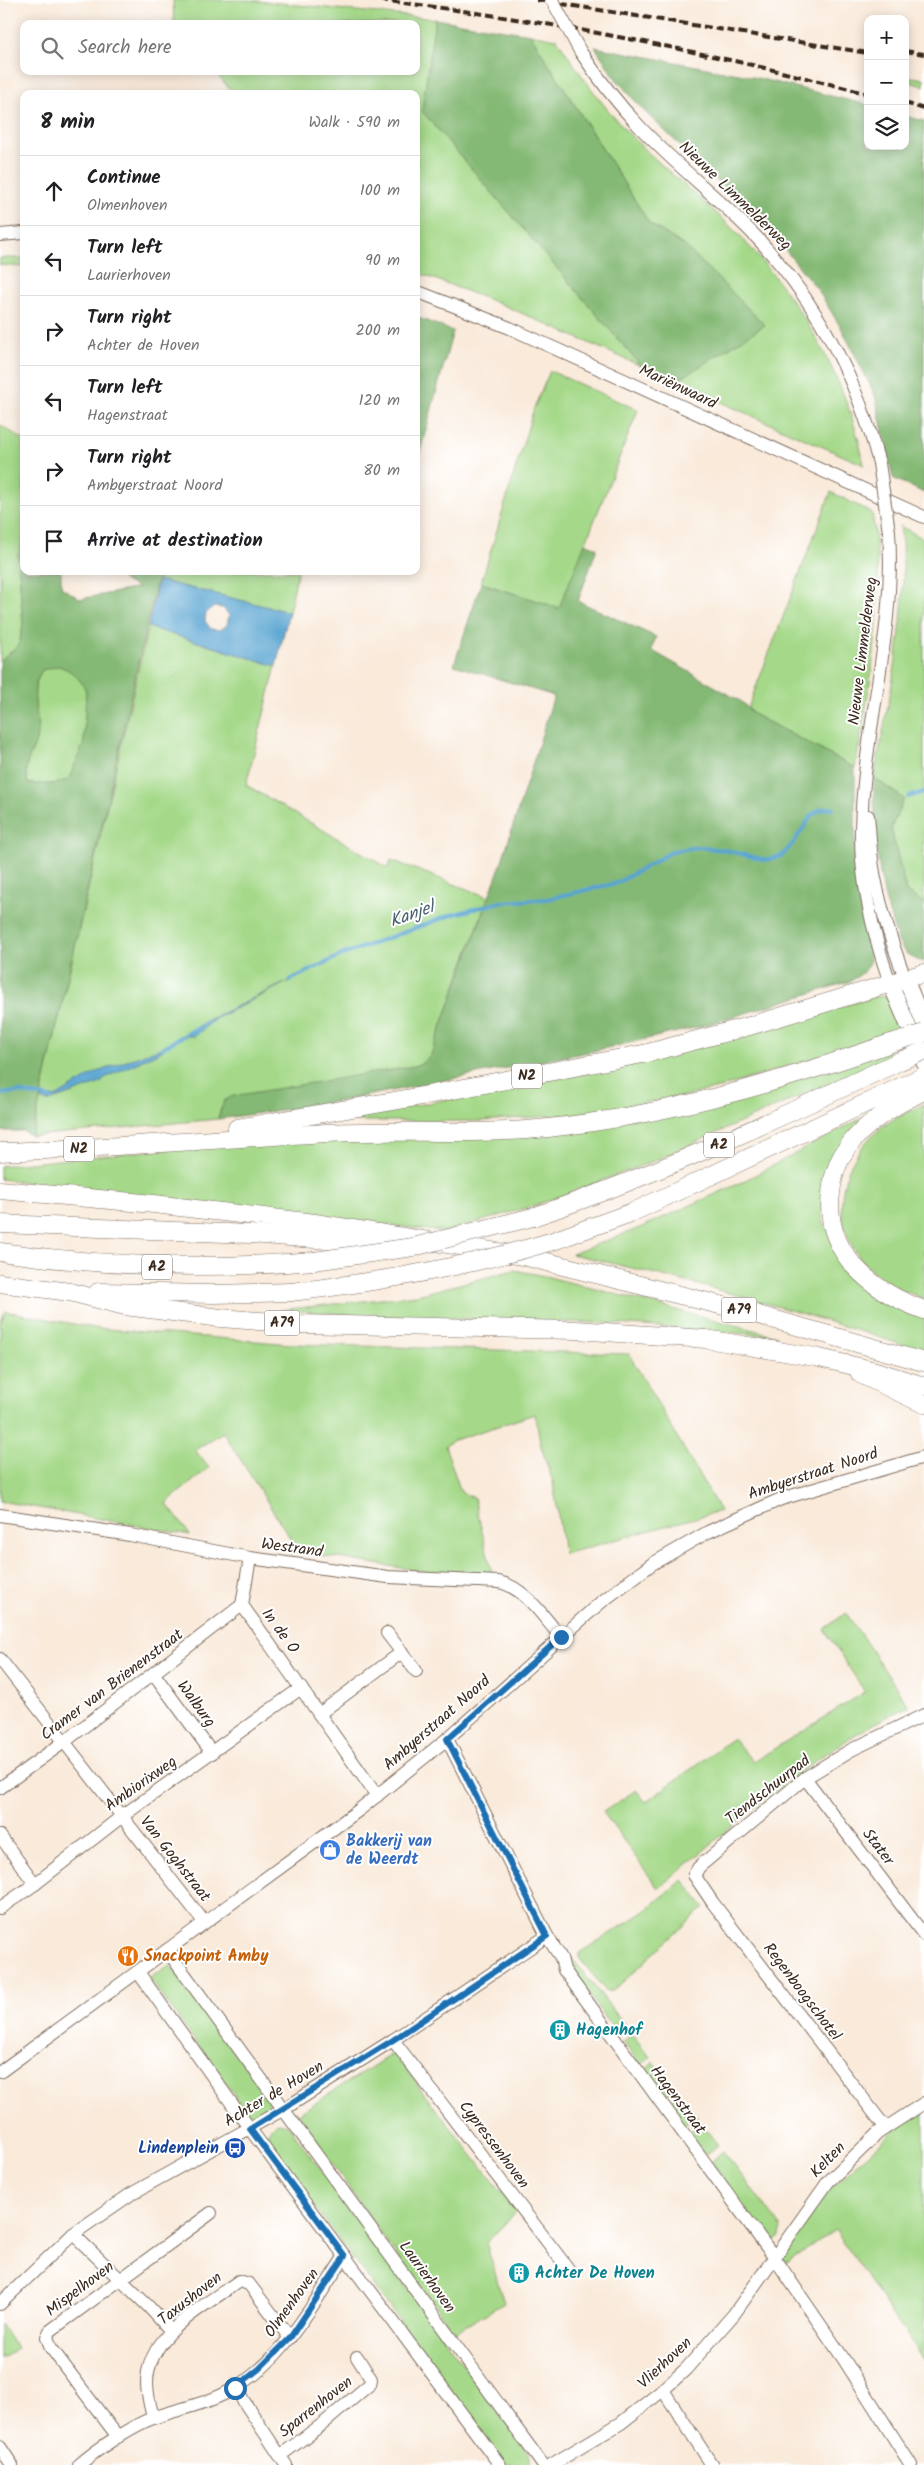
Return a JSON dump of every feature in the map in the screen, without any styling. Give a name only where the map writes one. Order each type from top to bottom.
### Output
[{"type":"highway","points":[[898,980],[924,973]]},
{"type":"highway","name":"N2","points":[[158,1142],[411,1098],[648,1053],[772,1020],[898,980]]},
{"type":"highway","name":"N2","points":[[0,1152],[347,1132],[482,1132],[557,1126],[676,1108],[712,1100],[808,1072],[924,1033]]},
{"type":"highway","name":"A2","points":[[0,1252],[129,1266],[213,1267],[314,1261],[413,1247],[533,1217],[605,1193],[665,1168],[924,1050]]},
{"type":"highway","name":"A2","points":[[0,1283],[70,1292],[216,1294],[291,1292],[408,1277],[478,1262],[553,1241],[633,1212],[918,1086]]},
{"type":"highway","name":"A2","points":[[918,1086],[855,1138],[834,1175],[829,1207],[835,1235],[850,1262],[860,1273],[886,1294],[924,1310]]},
{"type":"highway","name":"A79","points":[[0,1190],[154,1204],[315,1223],[506,1253],[748,1312],[924,1362]]},
{"type":"highway","name":"A79","points":[[0,1224],[302,1237],[455,1251],[552,1264]]},
{"type":"highway","name":"A79","points":[[70,1292],[124,1306],[221,1318],[298,1324],[576,1330],[677,1336],[771,1349],[840,1363],[924,1386]]},
{"type":"highway","name":"A79","points":[[840,1363],[881,1386],[924,1404]]},
{"type":"main road","name":"Nieuwe Limmelderweg","points":[[898,980],[924,1023]]},
{"type":"main road","name":"Nieuwe Limmelderweg","points":[[898,980],[924,1063]]},
{"type":"street","name":"Nieuwe Limmelderweg","points":[[552,0],[580,51],[610,93],[640,127],[746,227],[782,266],[803,293],[846,366],[865,415],[879,463],[891,557],[888,614],[861,832],[864,877],[873,928],[898,980]]},
{"type":"street","points":[[0,234],[20,233]]},
{"type":"street","name":"Mariënwaard","points":[[420,293],[510,328],[924,517]]},
{"type":"street","name":"Ambyerstraat Noord","points":[[0,2072],[377,1796],[447,1739],[561,1637],[638,1574],[708,1532],[781,1499],[924,1458]]},
{"type":"street","name":"Westrand","points":[[0,1515],[130,1535],[250,1558],[388,1577],[503,1583],[523,1595],[561,1637]]},
{"type":"street","name":"In de O","points":[[250,1558],[242,1605],[377,1796]]},
{"type":"street","name":"Cramer van Brienenstraat","points":[[0,1788],[154,1674],[242,1605]]},
{"type":"street","points":[[387,1633],[416,1671]]},
{"type":"street","points":[[319,1714],[402,1652]]},
{"type":"street","points":[[0,1659],[121,1817]]},
{"type":"street","name":"Walburg","points":[[154,1674],[212,1753]]},
{"type":"street","name":"Ambiorixweg","points":[[0,1908],[35,1884],[121,1817],[302,1688]]},
{"type":"street","name":"Tiendschuurpad","points":[[694,1875],[699,1867],[805,1778],[851,1750],[924,1715]]},
{"type":"street","name":"Hagenstraat","points":[[447,1739],[547,1936],[561,1958],[564,1970],[606,2030],[774,2257],[843,2358],[906,2463]]},
{"type":"street","name":"Stater","points":[[805,1778],[924,1935]]},
{"type":"street","name":"Van Goghstraat","points":[[121,1817],[204,1922]]},
{"type":"street","points":[[0,1836],[35,1884]]},
{"type":"street","name":"Regenboogschotel","points":[[694,1875],[886,2127]]},
{"type":"street","name":"Achter de Hoven","points":[[0,2304],[73,2234],[131,2194],[284,2109],[393,2040],[547,1936]]},
{"type":"street","points":[[167,1950],[284,2109]]},
{"type":"street","points":[[138,1972],[250,2129],[500,2465]]},
{"type":"street","name":"Cypressenhoven","points":[[393,2040],[569,2270]]},
{"type":"street","name":"Kelten","points":[[774,2257],[828,2182],[845,2163],[886,2127],[924,2103]]},
{"type":"street","name":"Laurierhoven","points":[[284,2109],[543,2465]]},
{"type":"street","name":"Mispelhoven","points":[[118,2437],[51,2348],[46,2337],[50,2331],[211,2213]]},
{"type":"street","points":[[73,2234],[171,2331]]},
{"type":"street","name":"Olmenhoven","points":[[79,2465],[118,2437],[153,2417],[210,2401],[235,2388],[259,2369],[290,2338],[345,2256]]},
{"type":"street","name":"Vlierhoven","points":[[551,2465],[621,2423],[663,2390],[691,2363],[734,2314],[774,2257]]},
{"type":"street","name":"Taxushoven","points":[[153,2417],[147,2381],[154,2356],[171,2331],[243,2280],[249,2284],[290,2338]]},
{"type":"street","name":"Sparrenhoven","points":[[235,2388],[284,2460],[370,2384],[371,2379],[357,2357]]},
{"type":"street","points":[[663,2390],[712,2465]]},
{"type":"street","points":[[0,2447],[12,2465]]},
{"type":"green space","points":[[173,0],[249,0],[435,19],[422,111],[641,366],[503,305],[420,274],[420,90],[231,90],[217,75],[420,75],[420,20],[174,20]]},
{"type":"green space","points":[[435,19],[530,34],[649,223],[686,247],[765,325],[675,382],[641,366],[422,111]]},
{"type":"green space","points":[[530,34],[557,39],[597,97],[628,133],[733,229],[769,270],[806,321],[836,376],[857,435],[864,465],[675,382],[764,325],[686,247],[649,223]]},
{"type":"green space","points":[[595,47],[749,76],[864,104],[864,150],[909,150],[909,117],[924,121],[924,493],[893,478],[875,395],[843,331],[818,290],[769,230],[644,111],[616,79]]},
{"type":"green space","points":[[909,77],[924,79],[924,86],[909,82]]},
{"type":"green space","points":[[0,258],[20,258],[20,267],[0,265]]},
{"type":"green space","points":[[420,319],[453,331],[420,451]]},
{"type":"green space","points":[[550,371],[638,410],[560,608],[481,583],[534,408]]},
{"type":"green space","points":[[0,425],[20,438],[20,549],[18,555],[23,625],[19,645],[0,661]]},
{"type":"green space","points":[[831,492],[872,513],[876,545],[878,577],[875,641],[867,704],[855,768],[753,714],[748,708]]},
{"type":"green space","points":[[900,526],[924,539],[924,903],[906,892],[891,828],[904,799],[874,778],[892,684],[901,621],[903,557]]},
{"type":"green space","points":[[585,543],[597,548],[578,601],[656,637],[651,650],[742,702],[753,714],[855,768],[855,862],[870,946],[870,960],[865,971],[851,981],[699,1027],[593,1051],[335,1102],[218,1119],[224,1101],[233,1096],[415,1066],[424,1062],[431,1055],[501,864],[554,696],[454,665],[481,583],[559,608]]},
{"type":"green space","points":[[20,549],[20,575],[61,575],[61,587],[80,599],[138,588],[123,580],[124,575],[158,575],[32,1136],[23,1131],[0,1131],[0,661],[19,645],[23,625],[18,555]],"holes":[[[58,666],[67,669],[75,675],[86,691],[84,742],[69,779],[54,784],[28,784],[27,763],[37,735],[35,687],[42,670]]]},
{"type":"green space","points":[[159,575],[297,575],[289,612],[158,580]]},
{"type":"green space","points":[[148,627],[276,666],[246,785],[388,868],[391,860],[488,897],[431,1055],[424,1062],[415,1066],[221,1108],[218,1119],[32,1136]]},
{"type":"green space","points":[[59,666],[73,673],[81,681],[86,691],[84,742],[69,779],[49,784],[28,783],[27,762],[37,735],[35,688],[42,670]]},
{"type":"green space","points":[[874,778],[904,799],[891,828],[906,892],[924,903],[924,962],[911,957],[902,947],[896,935],[886,901],[877,849]]},
{"type":"green space","points":[[878,996],[887,997],[901,1030],[726,1086],[690,1095],[578,1114],[481,1121],[332,1121],[630,1065],[727,1040]]},
{"type":"green space","points":[[888,1051],[891,1056],[649,1163],[539,1204],[445,1232],[0,1179],[0,1166],[246,1141],[657,1117]]},
{"type":"green space","points":[[924,1104],[924,1299],[883,1279],[871,1270],[857,1254],[848,1237],[843,1219],[842,1201],[845,1182],[851,1165],[861,1148],[886,1124]]},
{"type":"green space","points":[[877,1110],[824,1188],[822,1217],[841,1262],[864,1290],[875,1298],[924,1316],[924,1352],[749,1298],[572,1254],[642,1227],[738,1184]]},
{"type":"green space","points":[[514,1270],[545,1276],[777,1336],[603,1323],[375,1316],[281,1310],[417,1295]]},
{"type":"green space","points":[[5,1311],[95,1328],[291,1344],[629,1354],[720,1511],[564,1554],[553,1482],[541,1446],[535,1414],[454,1440],[445,1446],[461,1492],[474,1498],[493,1577],[459,1577],[299,1552],[223,1432],[195,1450],[209,1468],[166,1503],[190,1535],[0,1501],[0,1324]]},
{"type":"green space","points":[[846,1613],[909,1706],[873,1724],[808,1766],[658,1888],[603,1812],[636,1790],[646,1802],[733,1738],[753,1762],[865,1692],[824,1629]]},
{"type":"green space","points":[[683,1880],[704,1907],[613,1991],[606,1991],[579,1958],[579,1953],[641,1914]]},
{"type":"green space","points":[[572,1958],[628,2029],[618,2035],[567,1965],[569,1959]]},
{"type":"green space","points":[[170,1965],[268,2097],[269,2106],[263,2113],[254,2116],[246,2111],[149,1978]]},
{"type":"green space","points":[[632,2034],[650,2057],[641,2065],[623,2042]]},
{"type":"green space","points":[[395,2052],[424,2094],[517,2211],[486,2243],[504,2303],[455,2332],[391,2248],[298,2114]]},
{"type":"green space","points":[[654,2062],[674,2089],[665,2096],[644,2071]]},
{"type":"green space","points":[[678,2093],[697,2117],[684,2125],[667,2104]]},
{"type":"green space","points":[[924,2113],[924,2360],[835,2230],[786,2263],[783,2258],[827,2191],[898,2127]]},
{"type":"green space","points":[[700,2122],[718,2145],[707,2154],[704,2154],[689,2133]]},
{"type":"green space","points":[[279,2123],[288,2125],[530,2456],[530,2465],[507,2465],[270,2147],[266,2134],[273,2125]]},
{"type":"green space","points":[[723,2151],[782,2228],[779,2238],[775,2240],[766,2238],[711,2162]]},
{"type":"green space","points":[[0,2323],[17,2349],[0,2359]]},
{"type":"water","points":[[158,580],[289,612],[276,666],[148,627]],"holes":[[[214,607],[223,608],[229,615],[227,625],[220,630],[211,629],[205,621],[206,613]]]},
{"type":"water","points":[[295,978],[215,1019],[195,1036],[187,1036],[204,1022]]},
{"type":"water","points":[[166,1046],[162,1051],[105,1078],[101,1083],[47,1102],[40,1099],[57,1096],[97,1072]]},
{"type":"waterway","name":"Kanjel","points":[[908,797],[924,792]]},
{"type":"waterway","name":"Kanjel","points":[[290,980],[342,955],[451,915],[501,902],[547,899],[617,883],[673,851],[697,847],[725,850],[765,860],[782,856],[812,815],[821,809],[833,808]]},
{"type":"waterway","name":"Kanjel","points":[[162,1048],[197,1028]]},
{"type":"waterway","name":"Kanjel","points":[[0,1094],[18,1092],[50,1098]]},
{"type":"railway","points":[[380,0],[503,17],[626,38],[808,78],[864,93]]},
{"type":"railway","points":[[537,0],[864,52]]},
{"type":"railway","points":[[909,52],[924,54]]},
{"type":"railway","points":[[909,104],[924,109]]},
{"type":"place","name":"Bakkerij van de Weerdt","points":[[330,1850]]},
{"type":"place","name":"Snackpoint Amby","points":[[128,1956]]},
{"type":"place","name":"Hagenhof","points":[[560,2030]]},
{"type":"place","name":"Lindenplein","points":[[235,2148]]},
{"type":"place","name":"Achter De Hoven","points":[[519,2273]]},
{"type":"route","points":[[235,2388],[259,2369],[290,2338],[345,2256],[250,2129],[393,2040],[547,1936],[487,1814],[447,1739],[561,1637]]}]
